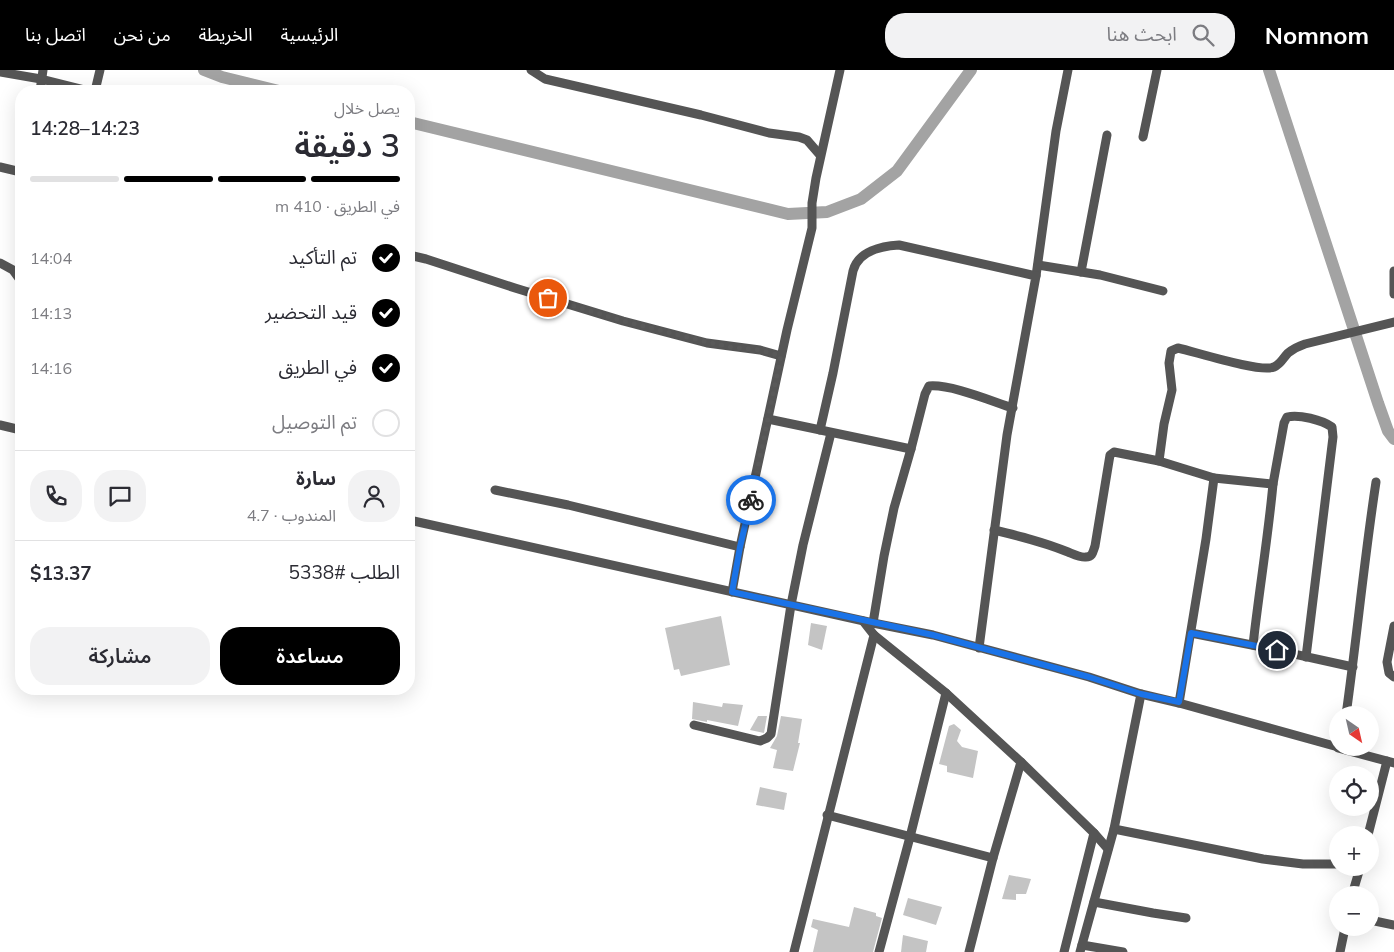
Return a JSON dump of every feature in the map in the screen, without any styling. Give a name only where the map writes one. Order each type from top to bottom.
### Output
[{"type":"street","points":[[96,85],[100,70]]},
{"type":"street","points":[[532,70],[545,79],[701,115],[769,133],[799,136],[807,140],[820,155]]},
{"type":"street","points":[[732,592],[781,356],[812,228],[812,203],[820,155],[840,70]]},
{"type":"street","points":[[979,648],[1007,435],[1038,265],[1056,131],[1068,70]]},
{"type":"street","points":[[1143,136],[1157,70]]},
{"type":"street","points":[[0,72],[42,75],[71,85]]},
{"type":"street","points":[[1081,272],[1106,135]]},
{"type":"street","points":[[0,167],[15,171]]},
{"type":"street","points":[[820,430],[853,271],[858,260],[866,254],[886,246],[899,245],[1036,276]]},
{"type":"street","points":[[415,257],[485,277],[623,321],[707,342],[730,347],[760,350],[781,356]]},
{"type":"street","points":[[0,263],[15,273]]},
{"type":"street","points":[[1038,265],[1123,280],[1162,291]]},
{"type":"street","points":[[1394,271],[1394,294]]},
{"type":"street","points":[[1159,461],[1164,424],[1172,390],[1169,355],[1174,348],[1255,367],[1270,368],[1281,363],[1294,348],[1394,322]]},
{"type":"street","points":[[873,623],[886,546],[925,394],[929,386],[963,392],[1013,408]]},
{"type":"street","points":[[1254,645],[1258,599],[1269,534],[1273,484],[1284,423],[1287,417],[1294,416],[1327,424],[1332,427],[1333,437],[1306,657]]},
{"type":"street","points":[[768,419],[911,448]]},
{"type":"street","points":[[0,425],[15,429]]},
{"type":"street","points":[[694,725],[760,741],[769,737],[790,605],[831,433]]},
{"type":"street","points":[[994,530],[1050,544],[1080,556],[1089,557],[1092,555],[1095,546],[1110,455],[1114,452],[1159,461],[1214,478],[1273,484]]},
{"type":"street","points":[[1179,702],[1214,478]]},
{"type":"street","points":[[1347,706],[1364,562],[1376,482]]},
{"type":"street","points":[[495,490],[568,505],[740,547]]},
{"type":"street","points":[[415,521],[933,635],[1329,745]]},
{"type":"street","points":[[863,621],[874,635],[946,693],[1021,762],[1108,849]]},
{"type":"street","points":[[1394,626],[1387,662],[1389,673],[1394,677]]},
{"type":"street","points":[[1191,633],[1353,667]]},
{"type":"street","points":[[794,952],[827,815],[874,635]]},
{"type":"street","points":[[879,952],[946,693]]},
{"type":"street","points":[[1123,952],[1081,948],[1114,829],[1141,694]]},
{"type":"street","points":[[1369,756],[1391,762],[1371,826]]},
{"type":"street","points":[[968,952],[1021,762]]},
{"type":"street","points":[[827,815],[993,858]]},
{"type":"street","points":[[1114,829],[1263,858],[1303,864],[1329,864]]},
{"type":"street","points":[[1064,952],[1094,833]]},
{"type":"street","points":[[1094,902],[1186,918]]},
{"type":"street","points":[[1379,922],[1394,926]]},
{"type":"street","points":[[1340,952],[1343,936]]},
{"type":"building","points":[[721,616],[730,665],[681,676],[679,669],[674,670],[665,628]]},
{"type":"building","points":[[811,623],[827,626],[822,650],[808,645]]},
{"type":"building","points":[[693,702],[722,707],[723,703],[743,705],[738,726],[692,719]]},
{"type":"building","points":[[758,716],[767,716],[764,733],[750,730]]},
{"type":"building","points":[[781,716],[802,719],[798,743],[800,743],[793,771],[773,768],[777,750],[770,748],[777,736]]},
{"type":"building","points":[[954,724],[961,730],[957,741],[962,747],[978,751],[973,778],[947,772],[947,766],[939,764],[949,726]]},
{"type":"building","points":[[760,787],[787,793],[784,810],[756,805]]},
{"type":"building","points":[[1009,875],[1031,879],[1026,894],[1016,894],[1016,900],[1002,899]]},
{"type":"building","points":[[908,898],[942,907],[936,925],[903,915]]},
{"type":"building","points":[[854,907],[876,913],[876,916],[882,918],[873,952],[813,952],[818,930],[811,927],[813,919],[849,927]]},
{"type":"building","points":[[903,935],[928,941],[926,952],[901,952]]},
{"type":"waterway","points":[[204,70],[222,77],[255,85]]},
{"type":"waterway","points":[[415,123],[788,214],[827,212],[861,199],[897,171],[971,70]]},
{"type":"waterway","points":[[1269,70],[1378,403],[1388,431],[1394,439]]},
{"type":"way so far","points":[[548,298],[623,321],[707,342],[730,347],[760,350],[781,356],[751,500]]},
{"type":"route","points":[[751,500],[732,592],[933,635],[1089,677],[1141,694],[1179,702],[1191,633],[1277,650]]}]
